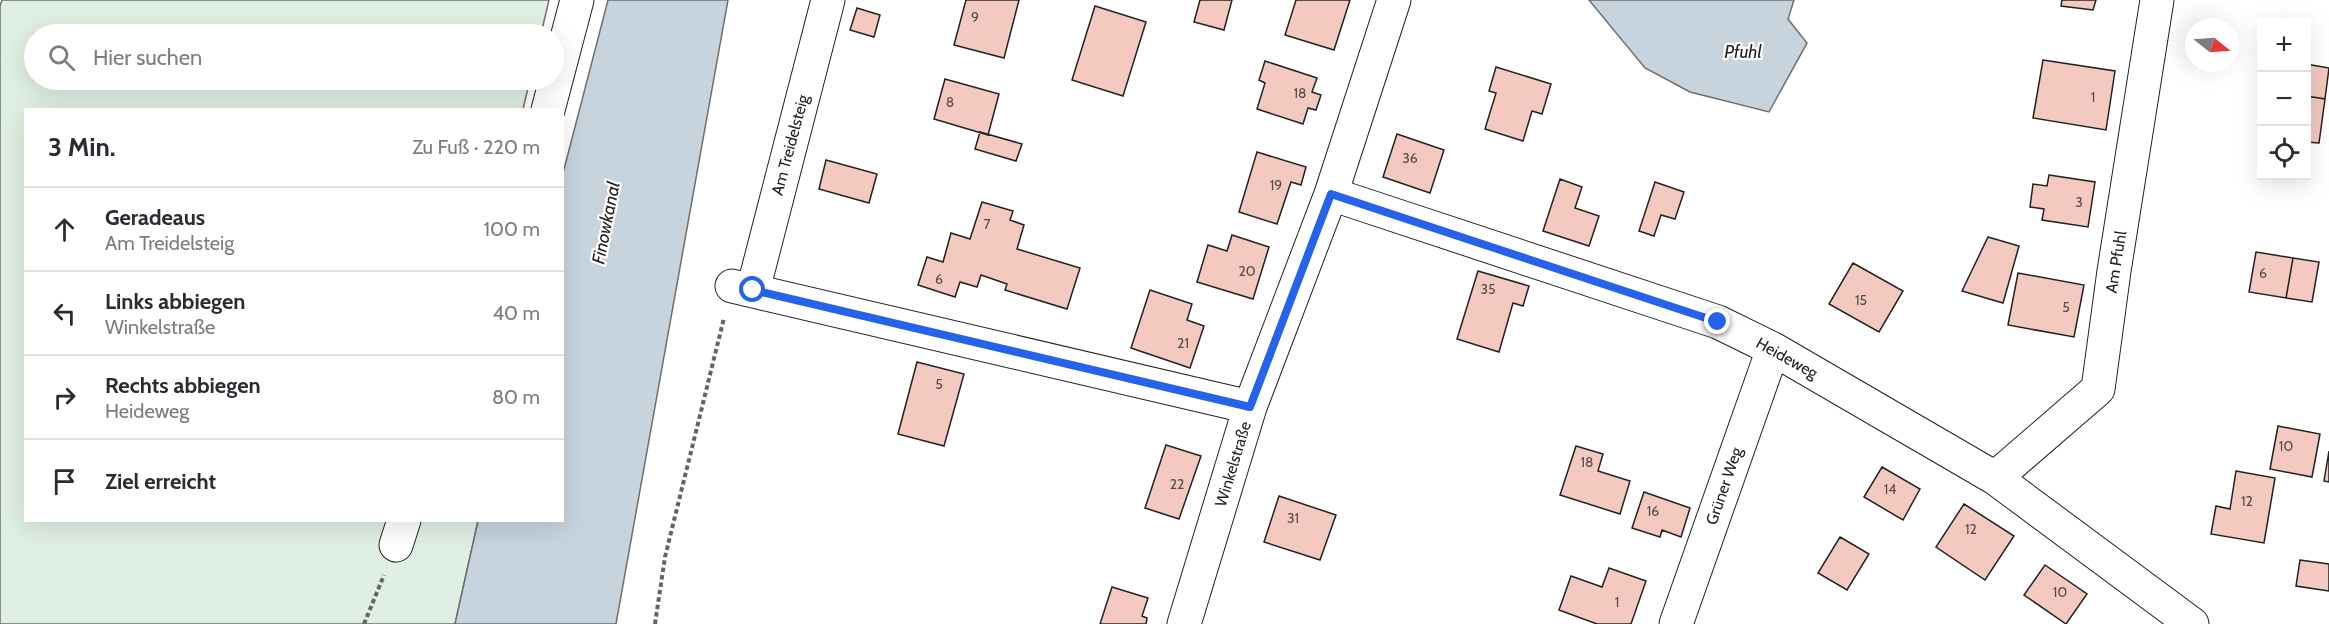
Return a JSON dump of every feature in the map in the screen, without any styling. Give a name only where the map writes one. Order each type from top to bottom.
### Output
[{"type":"street","points":[[564,51],[578,0]]},
{"type":"street","name":"Am Treidelsteig","points":[[828,0],[742,288],[1250,407]]},
{"type":"street","name":"Winkelstraße","points":[[1184,624],[1250,407],[1331,194],[1394,0]]},
{"type":"street","name":"Am Pfuhl","points":[[1995,478],[2098,389],[2114,271],[2157,0]]},
{"type":"street","points":[[549,108],[553,90]]},
{"type":"street","name":"Heideweg","points":[[1331,194],[1718,322],[1773,349],[1995,478],[2192,624]]},
{"type":"street","name":"Grüner Weg","points":[[1676,624],[1773,349]]},
{"type":"path","points":[[364,624],[400,533]]},
{"type":"green space","points":[[2,0],[549,0],[543,24],[24,24],[24,90],[528,90],[523,108],[24,108],[24,522],[478,522],[455,624],[0,624],[0,6]]},
{"type":"water","name":"Finowkanal","points":[[608,0],[728,0],[616,624],[455,624],[478,522],[564,522],[564,169]]},
{"type":"water","name":"Pfuhl","points":[[1589,0],[1794,0],[1788,19],[1807,43],[1769,112],[1690,92],[1645,68]]},
{"type":"building","points":[[966,0],[1019,0],[1004,58],[954,45]]},
{"type":"building","points":[[1200,0],[1232,0],[1224,30],[1194,22]]},
{"type":"building","points":[[1296,0],[1350,0],[1334,50],[1285,35]]},
{"type":"building","points":[[2062,0],[2096,0],[2093,10],[2061,6]]},
{"type":"building","points":[[1095,6],[1146,22],[1123,96],[1072,80]]},
{"type":"building","points":[[857,8],[880,15],[874,37],[850,30]]},
{"type":"building","points":[[2043,60],[2115,71],[2106,130],[2033,118]]},
{"type":"building","points":[[1265,61],[1317,78],[1312,92],[1321,95],[1316,110],[1308,108],[1303,124],[1257,109],[1265,83],[1259,80]]},
{"type":"building","points":[[2311,65],[2329,68],[2325,99],[2311,97]]},
{"type":"building","points":[[1496,67],[1551,84],[1542,114],[1532,111],[1523,141],[1485,129],[1496,93],[1489,91]]},
{"type":"building","points":[[945,79],[999,94],[988,135],[934,119]]},
{"type":"building","points":[[2311,97],[2325,99],[2319,143],[2311,142]]},
{"type":"building","points":[[980,132],[1022,144],[1016,161],[975,149]]},
{"type":"building","points":[[1397,134],[1444,150],[1430,193],[1383,177]]},
{"type":"building","points":[[1257,152],[1306,167],[1301,185],[1291,182],[1277,224],[1239,212]]},
{"type":"building","points":[[826,160],[877,174],[869,203],[819,189]]},
{"type":"building","points":[[2049,175],[2095,182],[2088,227],[2042,220],[2044,209],[2030,207],[2033,184],[2047,186]]},
{"type":"building","points":[[1560,179],[1582,187],[1575,208],[1599,216],[1589,246],[1543,231]]},
{"type":"building","points":[[1655,182],[1684,192],[1675,219],[1661,215],[1654,236],[1639,231]]},
{"type":"building","points":[[982,202],[1013,211],[1010,220],[1024,225],[1017,249],[1080,268],[1067,309],[1005,290],[1007,284],[981,275],[977,287],[960,282],[955,297],[918,285],[927,257],[943,262],[951,233],[970,239]]},
{"type":"building","points":[[1232,235],[1269,247],[1253,299],[1197,282],[1208,245],[1227,251]]},
{"type":"building","points":[[1988,237],[2019,246],[2003,303],[1962,291]]},
{"type":"building","points":[[2256,252],[2293,258],[2286,298],[2249,292]]},
{"type":"building","points":[[2293,258],[2319,262],[2312,302],[2286,298]]},
{"type":"building","points":[[1853,263],[1903,291],[1879,332],[1829,304]]},
{"type":"building","points":[[1478,271],[1529,286],[1523,306],[1513,303],[1499,352],[1457,339]]},
{"type":"building","points":[[2018,273],[2084,285],[2074,337],[2008,325]]},
{"type":"building","points":[[1150,290],[1192,304],[1187,320],[1204,326],[1190,368],[1131,348]]},
{"type":"building","points":[[917,362],[964,374],[944,446],[898,434]]},
{"type":"building","points":[[2278,426],[2320,434],[2312,477],[2270,469]]},
{"type":"building","points":[[1166,445],[1201,456],[1179,519],[1145,508]]},
{"type":"building","points":[[1576,446],[1603,454],[1598,471],[1630,481],[1620,514],[1560,495]]},
{"type":"building","points":[[2329,451],[2329,482],[2324,481]]},
{"type":"building","points":[[1882,467],[1920,489],[1903,520],[1864,497]]},
{"type":"building","points":[[2236,471],[2275,478],[2264,543],[2211,534],[2216,506],[2230,509]]},
{"type":"building","points":[[1644,492],[1690,508],[1681,537],[1662,530],[1660,537],[1632,528]]},
{"type":"building","points":[[1279,496],[1336,515],[1320,560],[1264,542]]},
{"type":"building","points":[[1964,504],[2014,536],[1985,580],[1936,547]]},
{"type":"building","points":[[1840,537],[1869,554],[1847,590],[1818,573]]},
{"type":"building","points":[[2300,560],[2329,564],[2329,591],[2296,586]]},
{"type":"building","points":[[2045,565],[2087,594],[2066,624],[2024,595]]},
{"type":"building","points":[[1609,568],[1646,581],[1631,624],[1597,624],[1559,610],[1571,576],[1602,587]]},
{"type":"building","points":[[1112,587],[1148,598],[1142,616],[1147,618],[1146,624],[1100,624]]},
{"type":"route","points":[[753,290],[1250,407],[1331,194],[1718,322]]}]
